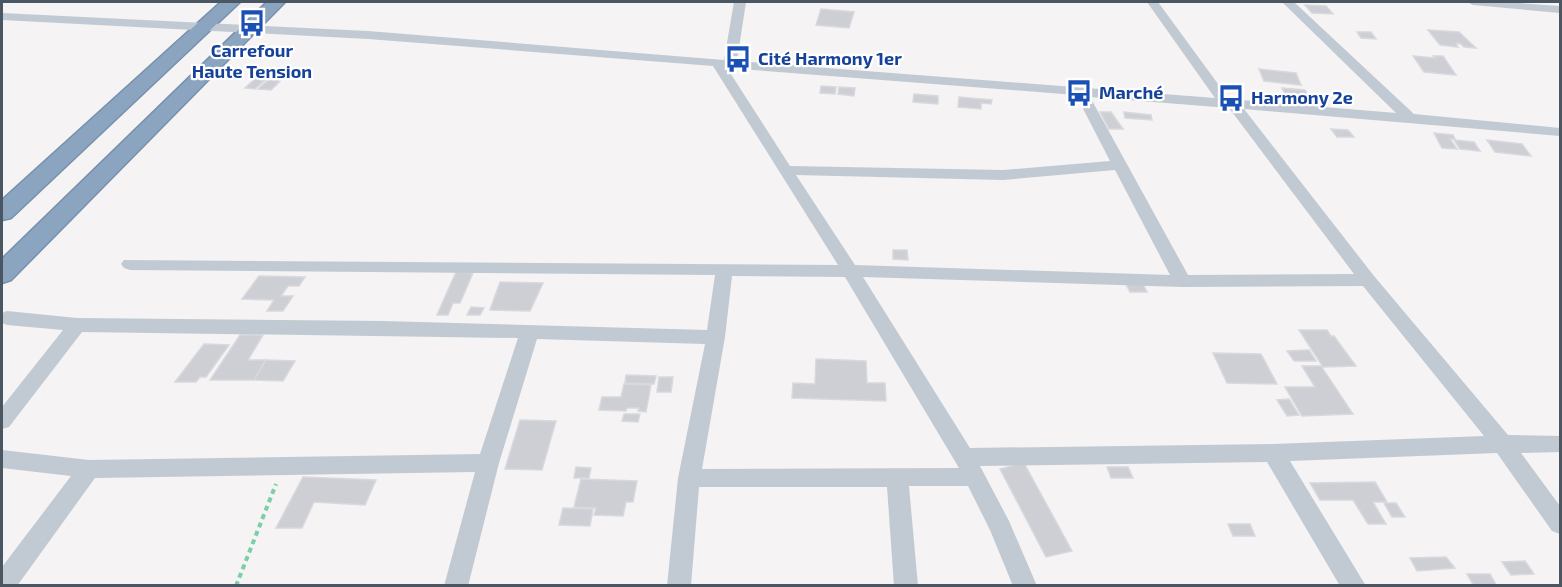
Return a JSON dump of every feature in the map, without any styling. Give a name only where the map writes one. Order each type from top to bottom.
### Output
[{"type":"highway","points":[[2,213],[231,2]]},
{"type":"highway","points":[[2,274],[276,2]]},
{"type":"street","points":[[740,2],[724,64],[785,170],[850,271],[969,467],[1001,528],[1025,585]]},
{"type":"street","points":[[1153,2],[1229,104],[1368,280],[1503,444],[1560,524]]},
{"type":"street","points":[[1288,2],[1410,117]]},
{"type":"street","points":[[1473,2],[1560,10]]},
{"type":"street","points":[[2,16],[368,34],[1410,117],[1560,132]]},
{"type":"street","points":[[1081,92],[1182,281]]},
{"type":"street","points":[[785,170],[1003,175],[1120,165]]},
{"type":"street","points":[[130,264],[724,272],[850,271],[1182,281],[1368,280]]},
{"type":"street","points":[[679,585],[689,478],[716,337],[724,272]]},
{"type":"street","points":[[7,318],[77,325],[382,328],[716,337]]},
{"type":"street","points":[[2,421],[77,325]]},
{"type":"street","points":[[456,585],[488,463],[530,332]]},
{"type":"street","points":[[689,478],[897,478],[969,467],[1503,444],[1560,444]]},
{"type":"street","points":[[1273,453],[1353,585]]},
{"type":"street","points":[[2,459],[89,469],[488,463]]},
{"type":"street","points":[[2,585],[89,469]]},
{"type":"street","points":[[897,478],[906,585]]},
{"type":"path","points":[[236,585],[284,465]]},
{"type":"building","points":[[1305,5],[1326,6],[1333,14],[1312,13]]},
{"type":"building","points":[[821,9],[854,12],[849,28],[816,25]]},
{"type":"building","points":[[1428,30],[1459,32],[1476,48],[1464,47],[1456,43],[1458,47],[1440,45]]},
{"type":"building","points":[[1357,32],[1371,32],[1376,39],[1361,38]]},
{"type":"building","points":[[1413,56],[1435,58],[1433,56],[1443,56],[1456,75],[1424,72]]},
{"type":"building","points":[[1259,69],[1296,73],[1301,85],[1264,81]]},
{"type":"building","points":[[256,78],[266,79],[255,89],[245,88]]},
{"type":"building","points":[[268,80],[280,81],[271,90],[258,89]]},
{"type":"building","points":[[821,86],[836,87],[835,94],[820,93]]},
{"type":"building","points":[[839,87],[855,88],[854,96],[838,94]]},
{"type":"building","points":[[1282,88],[1305,90],[1309,98],[1286,96]]},
{"type":"building","points":[[914,94],[938,96],[938,104],[913,102]]},
{"type":"building","points":[[959,97],[992,100],[991,104],[981,103],[981,109],[958,107]]},
{"type":"building","points":[[1100,112],[1111,112],[1123,129],[1109,129]]},
{"type":"building","points":[[1124,112],[1151,115],[1152,120],[1125,118]]},
{"type":"building","points":[[1331,129],[1348,130],[1354,137],[1337,137]]},
{"type":"building","points":[[1434,133],[1453,135],[1455,139],[1450,139],[1457,149],[1442,148]]},
{"type":"building","points":[[1454,140],[1474,142],[1480,151],[1460,149]]},
{"type":"building","points":[[1487,140],[1522,144],[1531,156],[1495,152]]},
{"type":"building","points":[[893,250],[907,250],[908,260],[893,259]]},
{"type":"building","points":[[456,272],[473,273],[460,303],[453,303],[448,315],[437,315]]},
{"type":"building","points":[[259,276],[305,277],[299,286],[288,286],[281,296],[293,296],[283,311],[267,311],[274,300],[242,299]]},
{"type":"building","points":[[500,282],[543,283],[530,311],[490,310]]},
{"type":"building","points":[[1126,284],[1143,284],[1147,292],[1130,292]]},
{"type":"building","points":[[471,307],[484,308],[480,315],[467,315]]},
{"type":"building","points":[[1299,330],[1327,330],[1356,366],[1323,367]]},
{"type":"building","points":[[240,335],[263,335],[248,360],[266,360],[254,380],[210,380]]},
{"type":"building","points":[[204,344],[229,345],[206,377],[200,377],[196,382],[175,382]]},
{"type":"building","points":[[1309,350],[1316,361],[1294,361],[1287,351]]},
{"type":"building","points":[[1213,353],[1261,354],[1277,384],[1227,383]]},
{"type":"building","points":[[816,359],[866,361],[867,383],[885,383],[886,401],[792,398],[793,383],[815,384]]},
{"type":"building","points":[[266,360],[295,361],[283,381],[254,380]]},
{"type":"building","points":[[1302,366],[1321,366],[1353,414],[1302,416],[1285,387],[1315,387]]},
{"type":"building","points":[[626,375],[656,376],[654,384],[625,383]]},
{"type":"building","points":[[659,377],[673,377],[671,392],[657,392]]},
{"type":"building","points":[[624,384],[651,385],[646,412],[638,411],[639,408],[627,408],[626,411],[599,410],[602,397],[621,397]]},
{"type":"building","points":[[1289,399],[1299,415],[1287,416],[1277,400]]},
{"type":"building","points":[[624,414],[640,414],[638,422],[622,421]]},
{"type":"building","points":[[520,420],[556,421],[542,470],[505,469]]},
{"type":"building","points":[[1024,463],[1072,551],[1046,557],[1000,469]]},
{"type":"building","points":[[576,467],[591,468],[589,478],[574,478]]},
{"type":"building","points":[[1107,467],[1128,467],[1133,478],[1111,478]]},
{"type":"building","points":[[303,477],[376,480],[365,505],[314,502],[302,528],[276,528]]},
{"type":"building","points":[[581,479],[637,481],[633,502],[626,502],[623,516],[594,515],[596,508],[574,507]]},
{"type":"building","points":[[1375,482],[1387,502],[1373,502],[1386,524],[1368,524],[1353,500],[1320,500],[1310,483]]},
{"type":"building","points":[[1384,503],[1396,503],[1405,517],[1392,517]]},
{"type":"building","points":[[563,508],[593,509],[590,526],[559,525]]},
{"type":"building","points":[[1228,524],[1250,524],[1255,536],[1233,536]]},
{"type":"building","points":[[1446,557],[1455,568],[1417,571],[1410,558]]},
{"type":"building","points":[[1525,561],[1534,574],[1511,575],[1502,562]]},
{"type":"building","points":[[1467,574],[1490,574],[1497,586],[1474,586]]},
{"type":"place","name":"Carrefour Haute Tension","points":[[252,23]]},
{"type":"place","name":"Cité Harmony 1er","points":[[738,59]]},
{"type":"place","name":"Marché","points":[[1079,93]]},
{"type":"place","name":"Harmony 2e","points":[[1231,98]]}]
